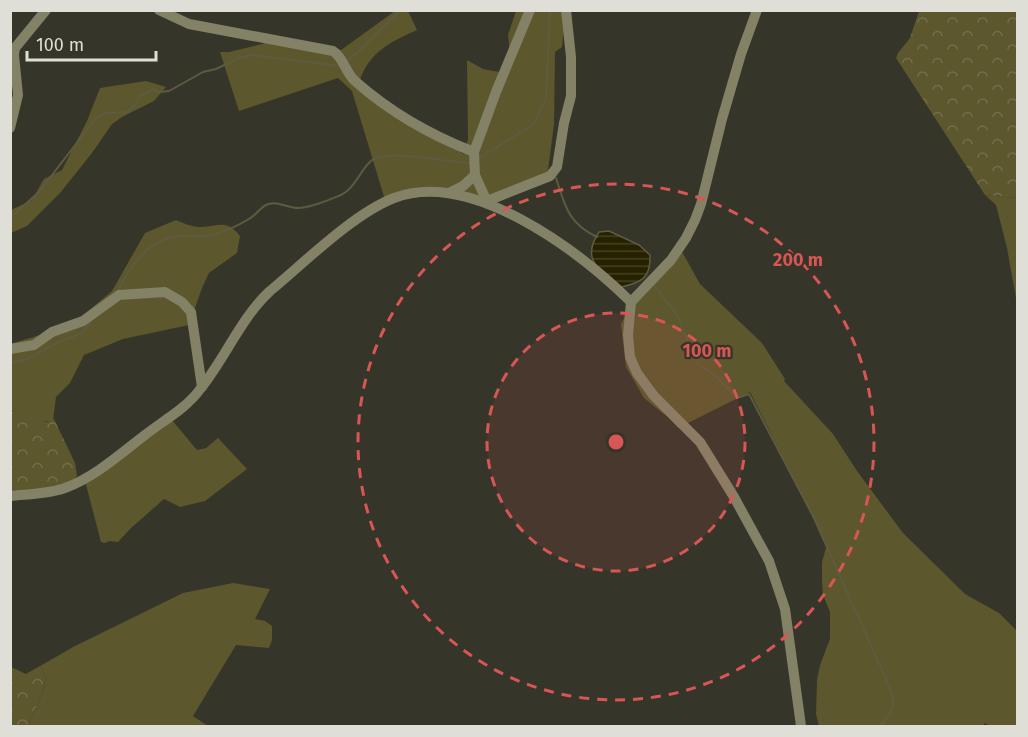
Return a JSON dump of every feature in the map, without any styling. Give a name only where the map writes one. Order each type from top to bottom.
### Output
[{"type":"street","points":[[10,128],[18,95],[15,48],[46,10]]},
{"type":"street","points":[[159,10],[189,24],[333,51],[338,55],[350,76],[382,105],[441,139],[474,152]]},
{"type":"street","points":[[487,203],[475,175],[474,152],[530,10]]},
{"type":"street","points":[[487,203],[550,176],[557,167],[571,96],[571,57],[566,10]]},
{"type":"street","points":[[757,10],[728,97],[695,220],[686,238],[670,260],[631,302],[628,314],[630,357],[637,373],[654,396],[692,433],[708,454],[760,545],[776,579],[787,622],[801,726]]},
{"type":"street","points":[[449,193],[458,190],[475,175]]},
{"type":"street","points":[[10,496],[57,490],[89,476],[176,412],[202,387],[259,301],[349,225],[371,210],[401,196],[426,191],[449,193],[487,203],[516,216],[544,233],[631,302]]},
{"type":"street","points":[[10,349],[34,345],[52,332],[83,321],[119,294],[165,292],[182,302],[191,312],[202,387]]},
{"type":"green space","points":[[395,11],[408,11],[417,30],[380,51],[367,66],[358,87],[415,128],[464,154],[468,139],[467,60],[483,69],[499,72],[510,54],[508,35],[516,11],[562,11],[565,17],[562,47],[555,52],[554,124],[547,178],[478,206],[452,194],[385,200],[352,91],[338,78],[239,111],[220,52],[266,43],[341,50]]},
{"type":"green space","points":[[919,11],[1017,11],[1017,198],[985,195],[896,58],[910,38]]},
{"type":"green space","points":[[146,81],[166,87],[154,101],[112,124],[60,193],[27,226],[11,233],[11,210],[32,200],[44,179],[62,170],[87,121],[100,88]]},
{"type":"green space","points":[[985,195],[1017,198],[1017,304],[1007,248],[996,205]]},
{"type":"green space","points":[[176,220],[196,227],[226,225],[240,236],[237,253],[209,273],[189,325],[123,339],[84,355],[70,383],[56,397],[53,421],[42,421],[11,411],[10,344],[70,326],[112,291],[145,233]]},
{"type":"green space","points":[[680,248],[700,284],[762,343],[785,379],[784,381],[833,434],[903,533],[965,594],[999,613],[1017,631],[1017,726],[990,726],[985,723],[983,726],[819,726],[816,714],[817,680],[830,639],[830,612],[823,595],[822,581],[822,562],[827,544],[750,392],[678,428],[644,398],[626,367],[621,324],[637,294]]},
{"type":"green space","points":[[10,411],[47,422],[54,419],[75,463],[77,476],[71,482],[11,497]]},
{"type":"green space","points":[[166,413],[197,450],[206,448],[218,438],[247,469],[205,501],[180,507],[164,499],[118,542],[101,542],[85,481]]},
{"type":"green space","points":[[233,583],[270,589],[255,619],[265,621],[272,626],[272,640],[269,648],[236,645],[193,716],[208,726],[28,726],[42,694],[46,678],[40,666],[75,646],[183,593]]},
{"type":"green space","points":[[40,666],[46,678],[42,694],[28,726],[11,726],[11,667],[26,674]]},
{"type":"shaded area","points":[[609,231],[639,245],[650,255],[647,274],[634,284],[621,287],[600,270],[592,258],[591,250],[599,232]]},
{"type":"waterway","points":[[347,62],[401,10]]},
{"type":"waterway","points":[[478,159],[534,124],[546,99],[550,10]]},
{"type":"waterway","points":[[10,218],[39,192],[96,118],[104,113],[127,112],[140,96],[153,89],[159,92],[169,91],[203,72],[251,55],[340,66]]},
{"type":"waterway","points":[[117,292],[134,264],[158,242],[179,236],[206,236],[219,233],[245,221],[270,204],[298,208],[326,201],[347,191],[373,159],[413,156],[470,163]]},
{"type":"waterway","points":[[556,178],[569,213],[580,226],[597,237]]},
{"type":"waterway","points":[[654,285],[677,315],[697,363],[716,376],[734,395],[740,397],[749,394],[814,518],[892,695],[893,709],[880,726]]},
{"type":"waterway","points":[[10,363],[25,360],[82,333],[93,319]]}]
